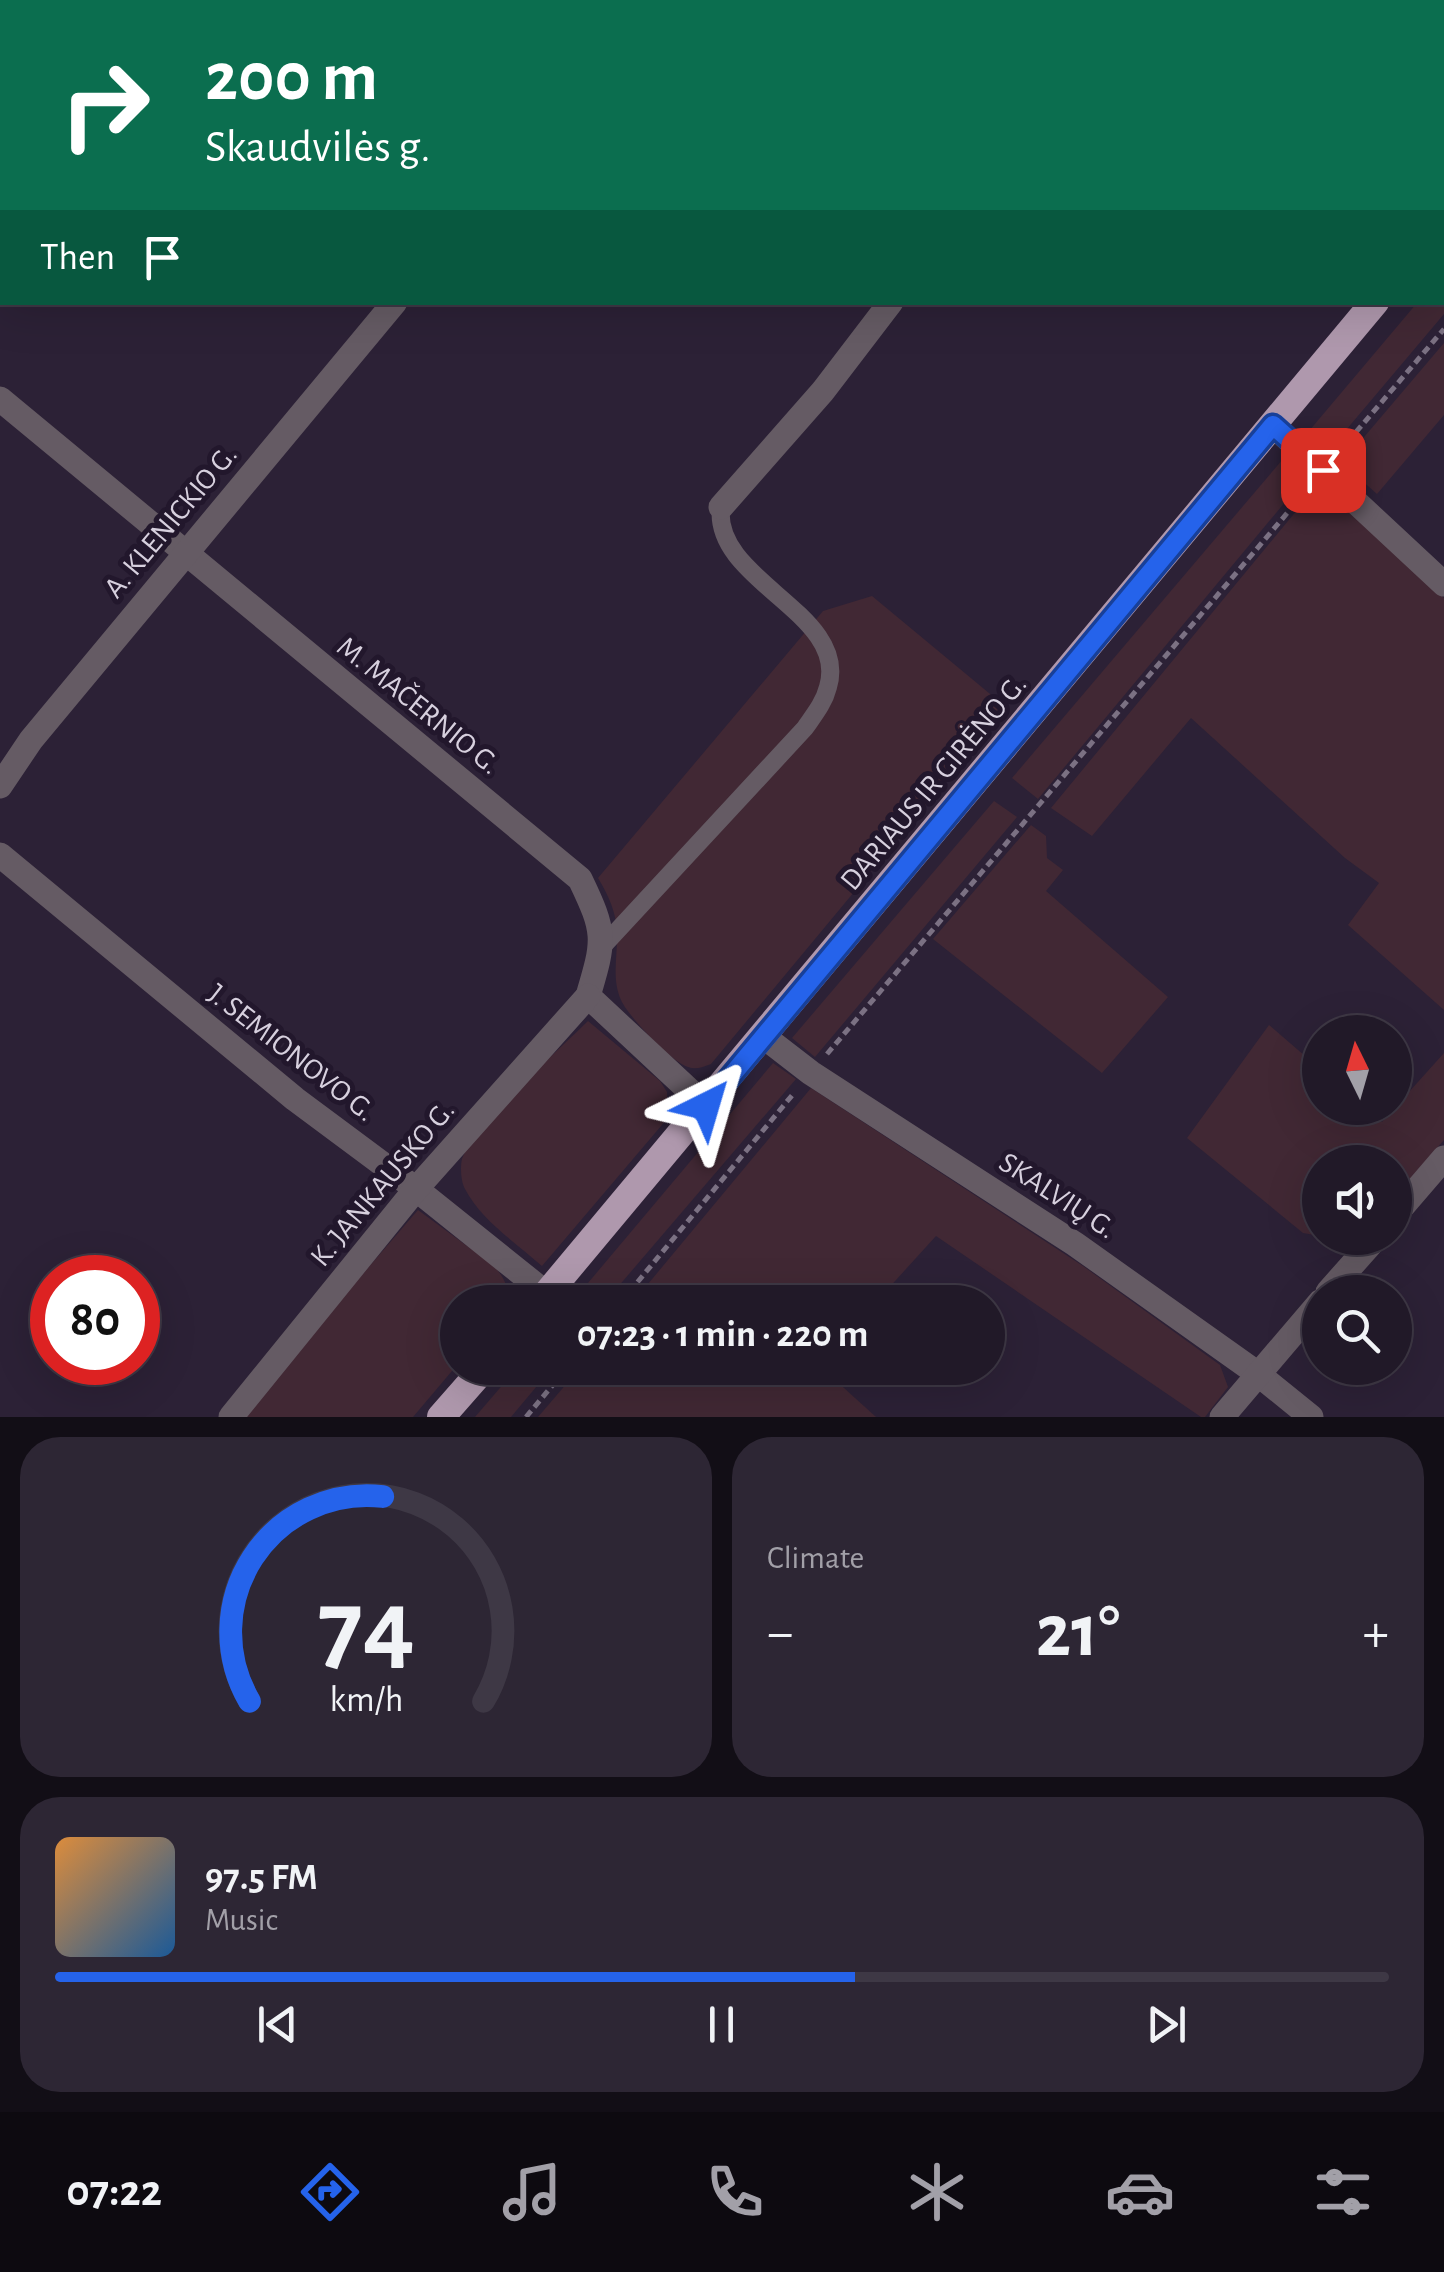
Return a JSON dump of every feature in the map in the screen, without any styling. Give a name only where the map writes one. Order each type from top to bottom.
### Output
[{"type":"highway","name":"DARIAUS IR GIRĖNO G.","points":[[555,1285],[1373,305]]},
{"type":"highway","points":[[442,1417],[469,1385]]},
{"type":"street","name":"A. KLENICKIO G.","points":[[0,786],[32,740],[184,554],[393,305]]},
{"type":"street","points":[[721,507],[823,391],[889,305]]},
{"type":"street","name":"M. MAČERNIO G.","points":[[0,399],[580,878],[597,913],[602,946],[588,996]]},
{"type":"street","points":[[1273,425],[1444,584]]},
{"type":"street","name":"J. SEMIONOVO G.","points":[[0,856],[294,1099],[416,1189],[529,1285]]},
{"type":"street","points":[[588,996],[706,1106]]},
{"type":"street","name":"K. JANKAUSKO G.","points":[[231,1417],[416,1189],[588,996]]},
{"type":"street","name":"SKALVIŲ G.","points":[[763,1036],[810,1073],[1074,1244],[1258,1374],[1311,1417]]},
{"type":"street","points":[[1412,1195],[1444,1158]]},
{"type":"street","points":[[1343,1275],[1361,1255]]},
{"type":"street","points":[[1222,1417],[1302,1323]]},
{"type":"lane","points":[[602,946],[805,728],[820,708],[830,684],[830,664],[822,642],[740,560],[719,524],[721,507]]},
{"type":"path","points":[[635,1285],[810,1073],[1444,329]]},
{"type":"path","points":[[526,1417],[553,1385]]},
{"type":"shaded area","points":[[1415,305],[1444,305],[1444,314],[1330,449],[1309,431]]},
{"type":"shaded area","points":[[1444,343],[1444,415],[1377,494],[1342,463]]},
{"type":"shaded area","points":[[1283,459],[1306,477],[1038,799],[1012,778]]},
{"type":"shaded area","points":[[1321,481],[1444,598],[1444,1010],[1348,925],[1379,883],[1345,858],[1191,718],[1092,836],[1051,808]]},
{"type":"shaded area","points":[[872,596],[1007,708],[711,1064],[688,1067],[651,1038],[621,1000],[616,977],[616,922],[598,878],[823,611]]},
{"type":"shaded area","points":[[994,801],[1017,817],[815,1057],[792,1038]]},
{"type":"shaded area","points":[[1031,825],[1046,836],[1047,858],[1063,870],[1046,891],[1168,997],[1102,1073],[933,939]]},
{"type":"shaded area","points":[[588,1021],[660,1081],[667,1092],[667,1119],[542,1266],[480,1211],[465,1189],[462,1159],[500,1107]]},
{"type":"shaded area","points":[[1269,1025],[1302,1053],[1302,1125],[1412,1125],[1412,1089],[1444,1053],[1444,1140],[1412,1177],[1412,1145],[1302,1145],[1302,1232],[1187,1138]]},
{"type":"shaded area","points":[[773,1063],[796,1079],[620,1285],[586,1285]]},
{"type":"shaded area","points":[[811,1088],[1083,1266],[1220,1365],[1228,1387],[1201,1417],[936,1236],[891,1285],[647,1285]]},
{"type":"shaded area","points":[[418,1210],[493,1265],[505,1282],[505,1285],[440,1285],[440,1385],[413,1417],[239,1417]]},
{"type":"shaded area","points":[[502,1385],[538,1385],[511,1417],[475,1417]]},
{"type":"shaded area","points":[[565,1385],[841,1385],[876,1417],[538,1417]]},
{"type":"route","points":[[706,1106],[1273,425],[1323,470]]}]
